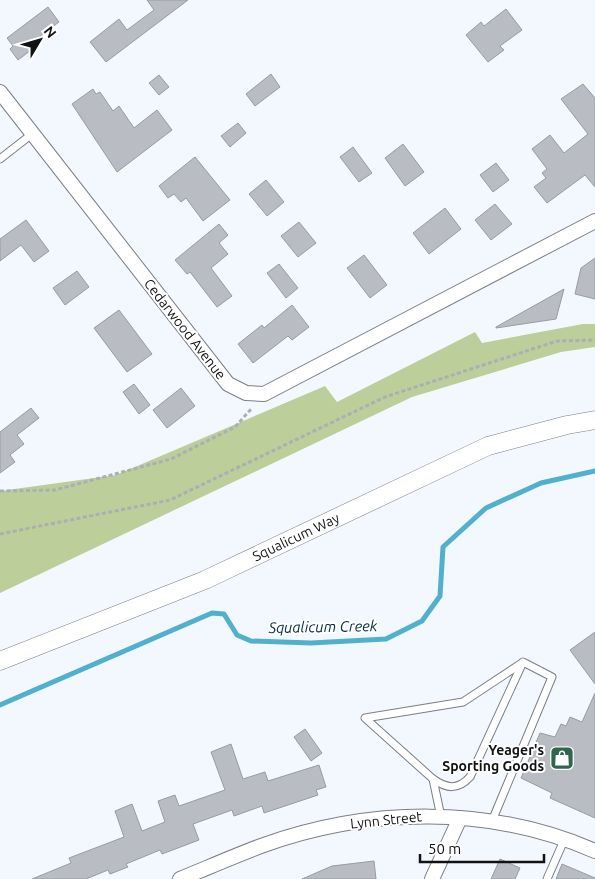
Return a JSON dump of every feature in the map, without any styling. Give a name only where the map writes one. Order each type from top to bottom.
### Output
[{"type":"street","name":"Cedarwood Avenue","points":[[0,92],[228,384],[246,393],[264,394]]},
{"type":"street","points":[[264,394],[595,221]]},
{"type":"street","name":"Squalicum Way","points":[[0,661],[205,580],[488,446],[567,425],[595,420]]},
{"type":"street","name":"Lynn Street","points":[[180,879],[262,846],[303,834],[384,819],[422,816],[492,821],[565,838],[595,851]]},
{"type":"street","points":[[432,879],[460,818]]},
{"type":"lane","points":[[0,159],[32,134]]},
{"type":"lane","points":[[523,662],[470,777],[460,786],[440,784],[433,779],[365,718],[463,702],[523,662]]},
{"type":"lane","points":[[492,821],[552,677],[523,662]]},
{"type":"lane","points":[[433,779],[441,817]]},
{"type":"lane","points":[[547,879],[565,838]]},
{"type":"path","points":[[0,534],[170,500],[385,397],[557,340],[595,340]]},
{"type":"path","points":[[0,491],[56,490],[171,459],[235,427],[264,394]]},
{"type":"green space","points":[[583,324],[595,324],[595,347],[561,352],[412,397],[0,593],[0,491],[116,475],[325,386],[337,402],[475,332],[482,343]]},
{"type":"building","points":[[147,0],[188,0],[106,62],[90,42],[119,19],[127,30],[154,10]]},
{"type":"building","points":[[48,7],[59,22],[40,36],[43,41],[18,60],[10,49],[13,46],[7,38]]},
{"type":"building","points":[[506,9],[522,30],[500,46],[504,50],[488,62],[466,35],[481,22],[484,26]]},
{"type":"building","points":[[271,74],[280,87],[255,106],[246,94]]},
{"type":"building","points":[[159,75],[169,87],[159,95],[149,83]]},
{"type":"building","points":[[583,84],[595,98],[595,187],[585,175],[547,203],[534,187],[546,178],[542,173],[547,169],[532,149],[550,135],[564,153],[588,134],[561,99]]},
{"type":"building","points":[[93,89],[96,94],[100,92],[113,111],[119,106],[134,128],[157,110],[172,130],[117,172],[72,104]]},
{"type":"building","points":[[238,123],[246,133],[230,147],[221,136]]},
{"type":"building","points":[[403,144],[424,172],[405,186],[385,158]]},
{"type":"building","points":[[353,147],[372,173],[359,182],[340,157]]},
{"type":"building","points":[[195,157],[230,200],[203,221],[186,198],[181,202],[174,194],[168,198],[159,186]]},
{"type":"building","points":[[496,163],[509,180],[493,192],[480,175]]},
{"type":"building","points":[[266,180],[284,202],[267,216],[249,194]]},
{"type":"building","points":[[495,204],[512,224],[491,240],[475,220]]},
{"type":"building","points":[[445,208],[461,229],[429,254],[413,233]]},
{"type":"building","points":[[26,220],[49,251],[34,262],[21,245],[0,261],[0,239]]},
{"type":"building","points":[[299,222],[316,243],[298,257],[281,236]]},
{"type":"building","points":[[219,224],[228,235],[219,243],[228,254],[211,268],[232,296],[217,307],[190,272],[187,274],[175,260]]},
{"type":"building","points":[[364,255],[387,285],[370,298],[347,268]]},
{"type":"building","points":[[595,258],[595,299],[575,294],[581,268]]},
{"type":"building","points":[[279,264],[298,288],[286,298],[267,273]]},
{"type":"building","points":[[77,271],[89,287],[65,305],[53,288]]},
{"type":"building","points":[[564,289],[556,319],[496,328],[496,327]]},
{"type":"building","points":[[292,305],[309,327],[292,340],[288,336],[253,363],[238,344],[262,325],[264,328]]},
{"type":"building","points":[[119,310],[152,354],[127,372],[94,328]]},
{"type":"building","points":[[134,384],[150,405],[139,414],[123,392]]},
{"type":"building","points":[[181,388],[195,406],[167,428],[153,410]]},
{"type":"building","points":[[31,408],[39,418],[17,435],[24,444],[10,455],[15,462],[0,473],[0,432]]},
{"type":"building","points":[[595,632],[595,684],[570,650]]},
{"type":"building","name":"Yeager's Sporting Goods","points":[[595,693],[595,818],[550,798],[552,793],[521,778],[540,733],[555,737],[561,724],[566,726],[570,717],[582,722]]},
{"type":"building","points":[[305,729],[322,753],[311,761],[294,737]]},
{"type":"building","points":[[231,744],[243,779],[265,772],[268,781],[319,765],[326,787],[316,790],[318,795],[264,813],[262,806],[234,816],[232,810],[193,824],[199,840],[162,854],[160,850],[126,864],[128,867],[110,874],[108,870],[86,879],[32,879],[71,863],[69,858],[124,837],[115,811],[132,804],[142,831],[165,822],[158,801],[175,795],[179,806],[225,790],[211,752]]},
{"type":"building","points":[[500,859],[520,868],[515,879],[491,879]]},
{"type":"building","points":[[374,861],[376,879],[302,879],[332,866]]},
{"type":"building","points":[[562,864],[595,878],[595,879],[556,879]]},
{"type":"waterway","name":"Squalicum Creek","points":[[0,705],[212,613],[224,614],[237,635],[251,641],[311,643],[386,639],[422,621],[440,596],[443,547],[486,508],[541,483],[595,471]]},
{"type":"place","name":"Yeager's Sporting Goods","points":[[562,758]]}]
